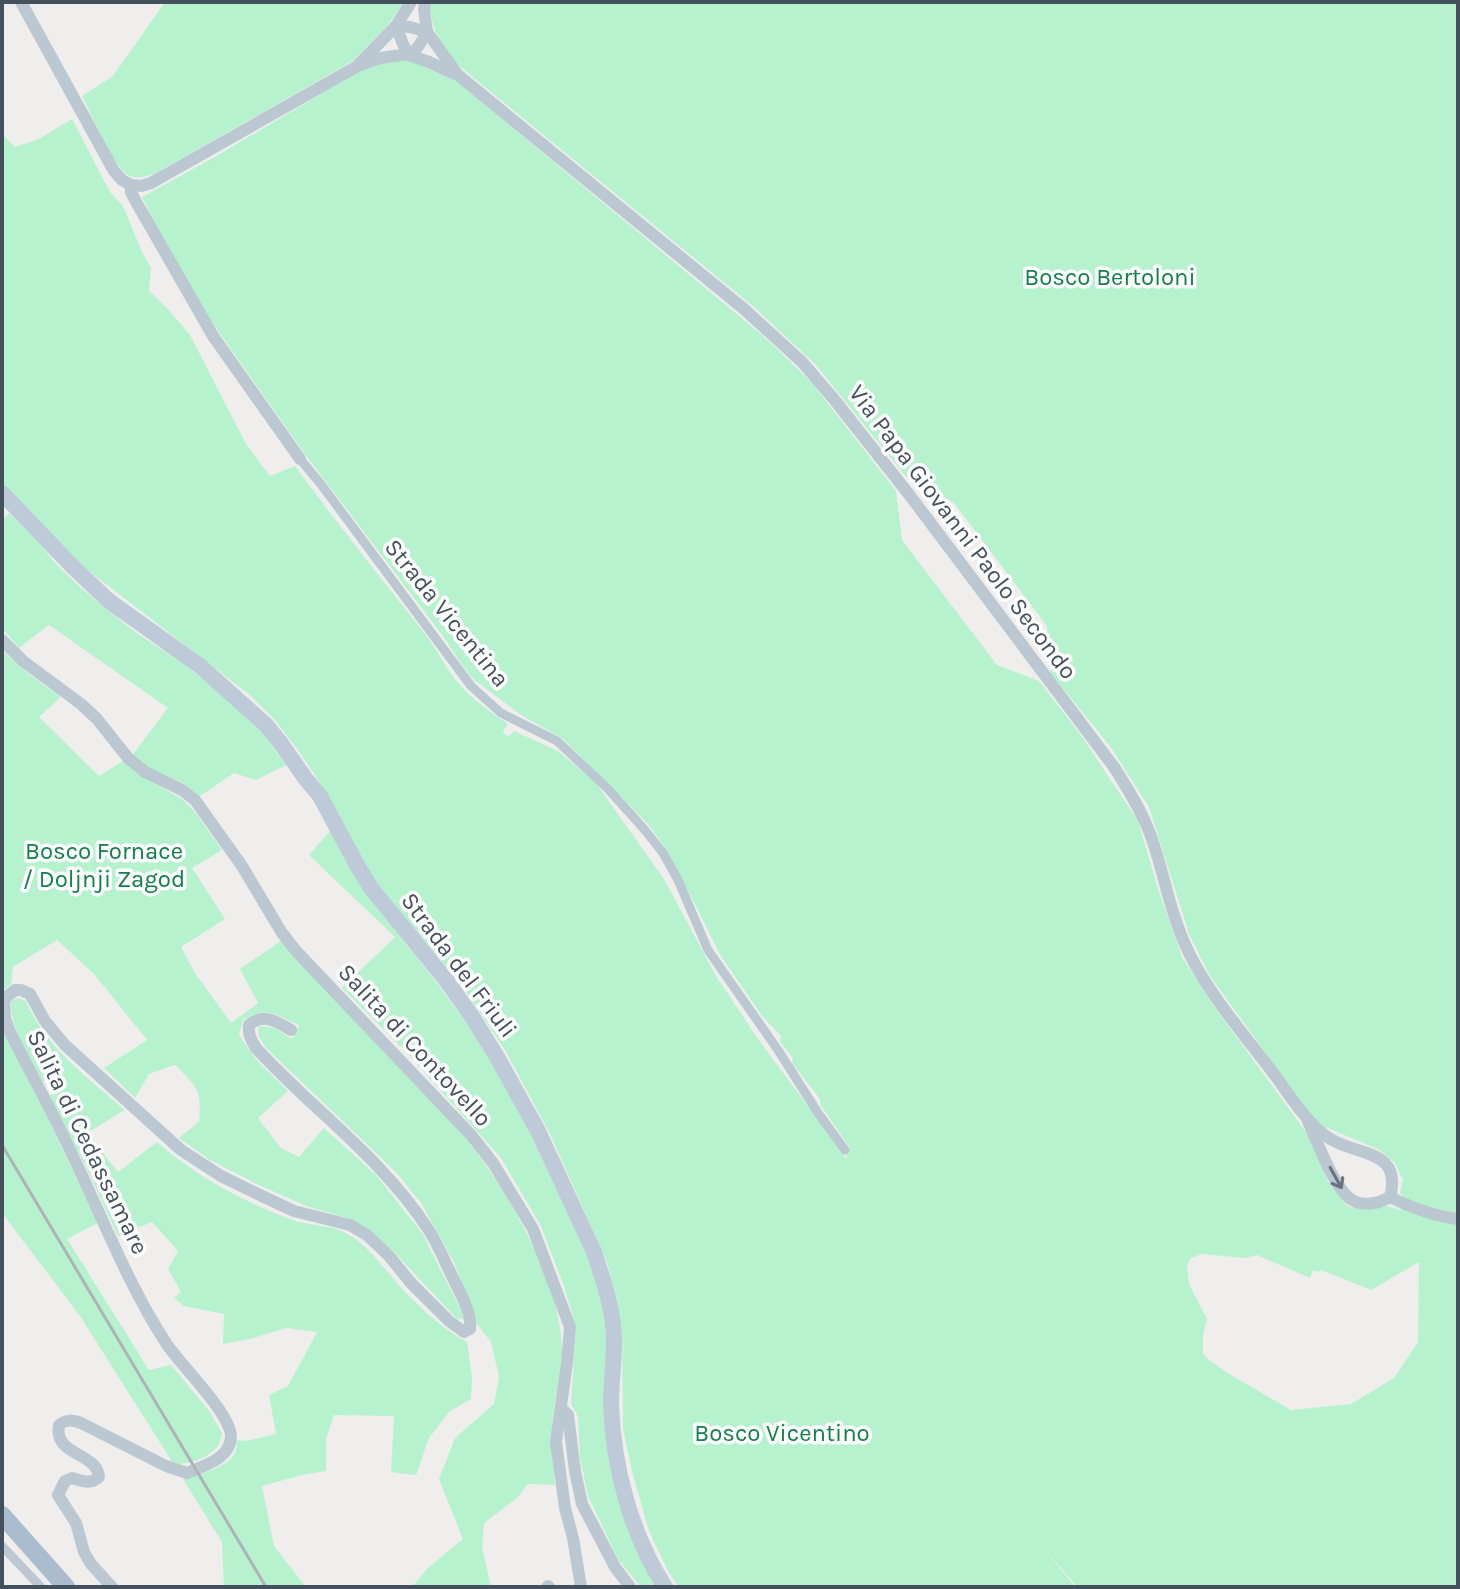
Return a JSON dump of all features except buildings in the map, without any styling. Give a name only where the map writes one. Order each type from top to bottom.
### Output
[{"type":"main road","name":"Strada del Friuli","points":[[2,493],[109,601],[200,666],[273,733],[320,796],[371,888],[446,980],[497,1057],[538,1131],[601,1272],[614,1338],[611,1402],[619,1471],[646,1555],[665,1587]]},
{"type":"main road","points":[[2,1515],[66,1587]]},
{"type":"street","name":"Strada Vicentina","points":[[21,2],[114,171],[131,185],[135,200],[213,336],[300,459],[471,686],[501,713],[557,741],[615,796],[663,853],[697,920],[708,950],[845,1150]]},
{"type":"street","points":[[356,67],[396,26],[411,2]]},
{"type":"street","points":[[131,185],[151,183],[356,67],[384,57],[409,55],[427,32],[425,2]]},
{"type":"street","points":[[396,26],[427,32]]},
{"type":"street","points":[[396,26],[409,55]]},
{"type":"street","name":"Via Papa Giovanni Paolo Secondo","points":[[427,32],[458,75],[744,309],[802,362],[833,398],[1114,767],[1145,821],[1166,894],[1194,964],[1306,1117],[1334,1177],[1347,1197],[1355,1202],[1373,1204],[1390,1197]]},
{"type":"street","name":"Via Papa Giovanni Paolo Secondo","points":[[409,55],[458,75]]},
{"type":"street","name":"Salita di Contovello","points":[[2,640],[26,663],[81,704],[128,758],[145,772],[166,781],[195,800],[297,952],[471,1135],[493,1163],[533,1229],[570,1327],[556,1442],[581,1587]]},
{"type":"street","name":"Salita di Cedassamare","points":[[112,1587],[91,1564],[84,1552],[76,1523],[58,1495],[65,1481],[72,1478],[94,1482],[99,1477],[98,1470],[60,1440],[59,1425],[71,1420],[81,1423],[166,1466],[187,1473],[224,1455],[231,1435],[214,1402],[167,1344],[122,1264],[71,1151],[10,1032],[5,1018],[4,999],[15,990],[30,994],[45,1021],[65,1045],[181,1150],[221,1176],[294,1211],[350,1225],[367,1235],[449,1321],[464,1332],[470,1329],[468,1314],[457,1286],[421,1219],[397,1187],[256,1048],[248,1031],[255,1019],[263,1017],[291,1030]]},
{"type":"street","name":"Via Papa Giovanni Paolo Secondo","points":[[1306,1117],[1330,1139],[1364,1151],[1384,1163],[1392,1172],[1390,1197]]},
{"type":"street","name":"Via Papa Giovanni Paolo Secondo","points":[[1390,1197],[1412,1208],[1458,1219]]},
{"type":"street","points":[[561,1408],[568,1415],[582,1504],[615,1567],[630,1587]]},
{"type":"street","points":[[2,1546],[14,1554],[41,1587]]},
{"type":"green space","points":[[165,2],[404,2],[388,25],[353,61],[154,174],[134,177],[122,170],[116,161],[82,96],[113,76]]},
{"type":"green space","name":"Bosco Bertoloni","points":[[429,2],[1458,2],[1458,1587],[1077,1587],[1043,1547],[1075,1587],[679,1587],[669,1573],[649,1531],[623,1429],[622,1335],[607,1262],[550,1134],[505,1050],[462,986],[382,890],[322,786],[274,719],[251,696],[67,554],[2,485],[2,134],[15,147],[37,140],[72,119],[110,192],[123,206],[151,268],[149,291],[190,335],[246,444],[270,476],[295,466],[427,637],[455,679],[477,702],[508,724],[504,734],[509,736],[514,731],[558,751],[595,782],[664,879],[716,976],[846,1159],[850,1148],[820,1104],[820,1099],[792,1063],[793,1058],[780,1042],[781,1036],[762,1016],[719,953],[663,845],[648,824],[562,738],[521,715],[472,678],[307,457],[197,301],[142,197],[358,72],[387,61],[410,60],[448,74],[769,341],[812,383],[896,491],[902,540],[997,665],[1039,681],[1080,734],[1138,821],[1182,957],[1213,1005],[1311,1139],[1328,1181],[1347,1206],[1361,1210],[1385,1206],[1401,1210],[1405,1198],[1400,1193],[1403,1180],[1395,1163],[1378,1149],[1325,1127],[1312,1117],[1210,976],[1189,934],[1149,807],[1110,746],[1051,674],[1047,626],[954,503],[908,479],[815,364],[754,307],[458,65],[438,36]],"holes":[[[1202,1254],[1244,1258],[1257,1255],[1310,1278],[1313,1270],[1321,1270],[1371,1290],[1419,1262],[1418,1342],[1394,1378],[1351,1404],[1291,1410],[1226,1372],[1203,1354],[1207,1319],[1189,1284],[1187,1265],[1191,1258]]]},
{"type":"green space","points":[[9,513],[81,588],[135,632],[187,666],[259,727],[286,765],[256,780],[234,773],[200,796],[183,783],[145,766],[133,754],[168,708],[49,625],[19,648],[2,628],[2,521]]},
{"type":"green space","name":"Bosco Fornace / Doljnji Zagod","points":[[2,650],[61,697],[39,717],[99,776],[123,761],[136,773],[182,799],[222,850],[192,868],[225,919],[181,947],[195,973],[231,1023],[258,1003],[240,969],[281,941],[459,1130],[494,1177],[527,1234],[552,1293],[559,1322],[562,1358],[552,1435],[555,1485],[528,1484],[517,1498],[484,1523],[482,1547],[491,1587],[412,1587],[428,1568],[463,1539],[439,1479],[455,1438],[494,1404],[499,1377],[491,1342],[477,1324],[454,1262],[421,1203],[397,1173],[266,1048],[258,1035],[259,1026],[274,1028],[292,1039],[299,1025],[265,1012],[243,1020],[239,1035],[258,1062],[288,1091],[258,1118],[281,1148],[299,1157],[324,1128],[375,1174],[422,1233],[463,1319],[457,1319],[366,1227],[259,1185],[210,1160],[179,1138],[199,1122],[200,1102],[193,1084],[175,1065],[149,1074],[135,1098],[104,1068],[147,1040],[94,974],[57,940],[13,967],[11,984],[2,992]]},
{"type":"green space","points":[[330,831],[395,930],[468,1025],[504,1083],[586,1253],[603,1294],[607,1355],[640,1555],[655,1587],[641,1587],[618,1559],[588,1496],[580,1457],[578,1417],[571,1404],[576,1327],[541,1226],[501,1158],[405,1051],[342,988],[395,937],[309,855]]},
{"type":"green space","points":[[18,998],[26,1001],[44,1033],[69,1061],[125,1110],[87,1133],[118,1172],[157,1142],[203,1176],[255,1204],[297,1221],[344,1232],[370,1252],[427,1313],[467,1342],[472,1377],[471,1399],[450,1411],[429,1438],[416,1475],[391,1472],[394,1416],[334,1415],[326,1439],[326,1471],[262,1486],[274,1546],[306,1587],[224,1587],[222,1542],[183,1479],[226,1463],[235,1453],[237,1440],[276,1434],[269,1395],[288,1386],[317,1332],[286,1328],[223,1344],[224,1314],[184,1306],[174,1298],[181,1292],[168,1269],[178,1251],[152,1222],[118,1236],[49,1096],[56,1091],[50,1078],[43,1082],[17,1033],[11,1001]]},
{"type":"green space","points":[[2,1023],[98,1223],[67,1239],[149,1370],[171,1365],[210,1412],[222,1433],[218,1446],[203,1457],[191,1462],[173,1463],[80,1316],[2,1213]]},
{"type":"railway","points":[[2,1145],[266,1587]]},
{"type":"park label","name":"Bosco Vicentino","points":[[782,1433]]}]
